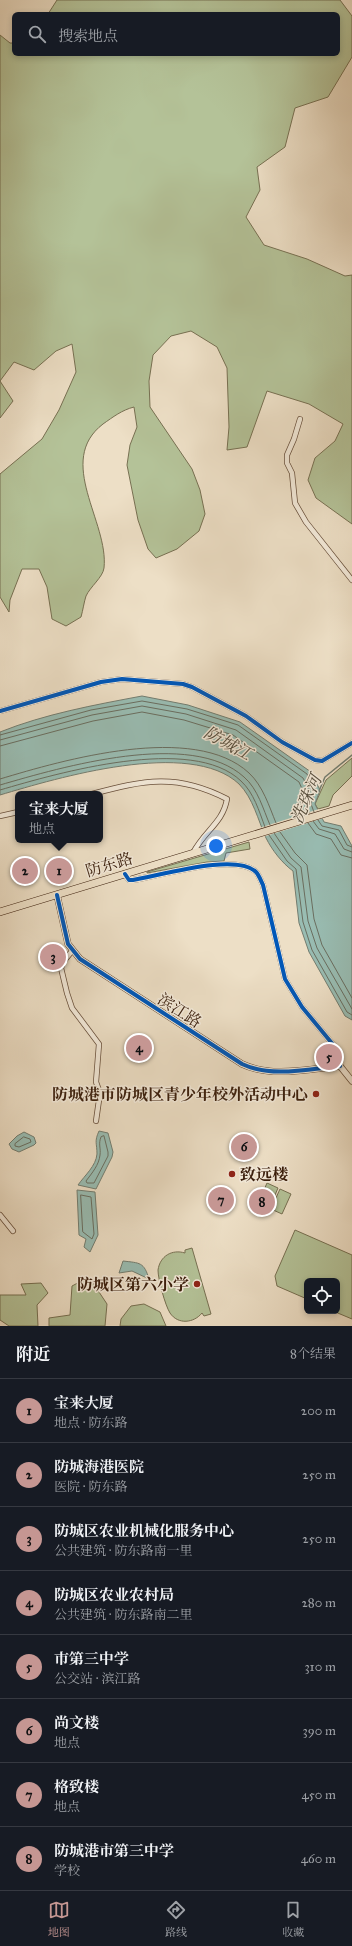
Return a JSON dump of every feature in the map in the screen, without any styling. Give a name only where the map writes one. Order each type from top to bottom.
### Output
[{"type":"main road","name":"防东路","points":[[0,912],[352,805]]},
{"type":"street","points":[[300,419],[287,455],[287,463],[292,472],[295,503],[306,522],[352,580]]},
{"type":"street","points":[[0,711],[101,682],[135,679],[183,684],[192,687],[250,719],[282,742],[315,760],[322,760],[352,743]]},
{"type":"street","points":[[103,791],[134,783],[152,781],[185,783],[208,790],[227,799],[224,812],[199,840],[193,853]]},
{"type":"street","points":[[0,816],[15,813]]},
{"type":"street","points":[[125,874],[129,880],[133,880],[209,864],[226,864],[249,867],[257,872],[263,885],[285,980],[302,1007],[340,1053],[340,1066],[352,1081]]},
{"type":"street","points":[[57,895],[66,937],[72,951],[63,962],[61,968],[67,993],[72,1008],[99,1044],[96,1082],[100,1092],[96,1121]]},
{"type":"street","name":"滨江路","points":[[72,951],[95,969],[242,1064],[251,1068],[275,1072],[340,1066]]},
{"type":"street","points":[[0,1215],[14,1231]]},
{"type":"green space","points":[[57,0],[340,0],[352,16],[352,57],[328,97],[295,108],[285,147],[257,167],[260,190],[246,217],[264,245],[307,259],[345,276],[352,275],[352,524],[316,498],[308,480],[315,458],[335,441],[343,424],[309,404],[267,391],[247,447],[227,450],[229,427],[227,368],[217,347],[191,331],[171,336],[153,355],[149,381],[150,407],[192,469],[200,490],[205,514],[199,531],[177,549],[156,558],[148,549],[138,520],[127,465],[130,445],[137,427],[134,407],[126,410],[103,424],[89,439],[84,456],[84,474],[87,493],[99,531],[103,550],[104,568],[101,575],[86,596],[81,617],[66,626],[52,619],[47,587],[39,569],[22,569],[10,600],[9,612],[0,597],[0,474],[42,439],[59,410],[76,372],[72,344],[56,351],[34,370],[14,362],[0,381],[0,35],[12,43],[12,56],[340,56],[340,12],[49,12]]},
{"type":"green space","points":[[0,381],[13,401],[0,418]]},
{"type":"green space","points":[[352,758],[352,776],[333,795],[329,806],[318,809],[315,804],[326,780]]},
{"type":"green space","points":[[249,842],[250,849],[226,853],[224,861],[207,862],[147,873],[147,872]]},
{"type":"green space","points":[[267,1183],[278,1188],[269,1209],[258,1204]]},
{"type":"green space","points":[[280,1189],[291,1194],[282,1214],[271,1209]]},
{"type":"green space","points":[[295,1230],[352,1255],[352,1319],[340,1314],[340,1278],[304,1278],[304,1298],[277,1286],[275,1276]]},
{"type":"green space","points":[[192,1248],[211,1314],[204,1316],[202,1313],[190,1321],[182,1321],[173,1317],[168,1309],[160,1285],[158,1270],[161,1261],[167,1255],[176,1252],[185,1253],[185,1250]]},
{"type":"green space","points":[[89,1277],[107,1304],[105,1326],[49,1326],[49,1318],[70,1315],[72,1286]]},
{"type":"green space","points":[[41,1283],[48,1293],[37,1305],[38,1326],[9,1326],[0,1320],[0,1295],[26,1295],[21,1284]]},
{"type":"green space","points":[[144,1304],[160,1312],[166,1326],[120,1326],[121,1319],[131,1306]]},
{"type":"water","name":"防城江","points":[[142,696],[188,705],[240,722],[311,772],[320,790],[315,804],[324,822],[341,826],[352,846],[352,1020],[345,1016],[309,952],[299,923],[293,871],[281,860],[271,847],[252,802],[239,784],[217,771],[189,764],[157,763],[122,766],[88,772],[0,795],[0,732],[52,715]]},
{"type":"water","points":[[99,1131],[108,1133],[113,1152],[96,1189],[78,1185],[95,1162],[97,1154],[96,1140]]},
{"type":"water","points":[[24,1132],[34,1137],[36,1143],[19,1152],[12,1149],[9,1144],[17,1136]]},
{"type":"water","points":[[77,1190],[95,1192],[98,1235],[90,1252],[84,1247],[86,1239],[79,1235]]},
{"type":"water","points":[[123,1261],[134,1262],[143,1266],[149,1279],[132,1271],[119,1273]]},
{"type":"pier","points":[[319,809],[324,818],[263,837],[259,828]]},
{"type":"waterway","name":"洗珠河","points":[[319,791],[325,777],[352,755]]},
{"type":"cycle path","points":[[0,711],[101,682],[122,679],[183,684],[192,687],[246,716],[282,742],[315,760],[322,761],[352,743]]},
{"type":"cycle path","points":[[125,874],[129,880],[133,880],[178,870],[232,864],[246,866],[256,872],[263,885],[285,979],[302,1007],[340,1053],[340,1066]]},
{"type":"cycle path","points":[[57,895],[68,944],[80,959],[242,1064],[265,1071],[278,1072],[340,1066]]},
{"type":"place","name":"防城海港医院","points":[[25,871]]},
{"type":"place","name":"宝来大厦","points":[[59,871]]},
{"type":"place","name":"防城区农业机械化服务中心","points":[[53,957]]},
{"type":"place","name":"防城区农业农村局","points":[[139,1048]]},
{"type":"place","name":"巿第三中学","points":[[329,1057]]},
{"type":"place","name":"防城港市防城区青少年校外活动中心","points":[[316,1094]]},
{"type":"place","name":"尚文楼","points":[[244,1147]]},
{"type":"place","name":"致远楼","points":[[232,1174]]},
{"type":"place","name":"格致楼","points":[[221,1200]]},
{"type":"place","name":"防城港市第三中学","points":[[262,1202]]},
{"type":"place","name":"防城区第六小学","points":[[197,1284]]}]
